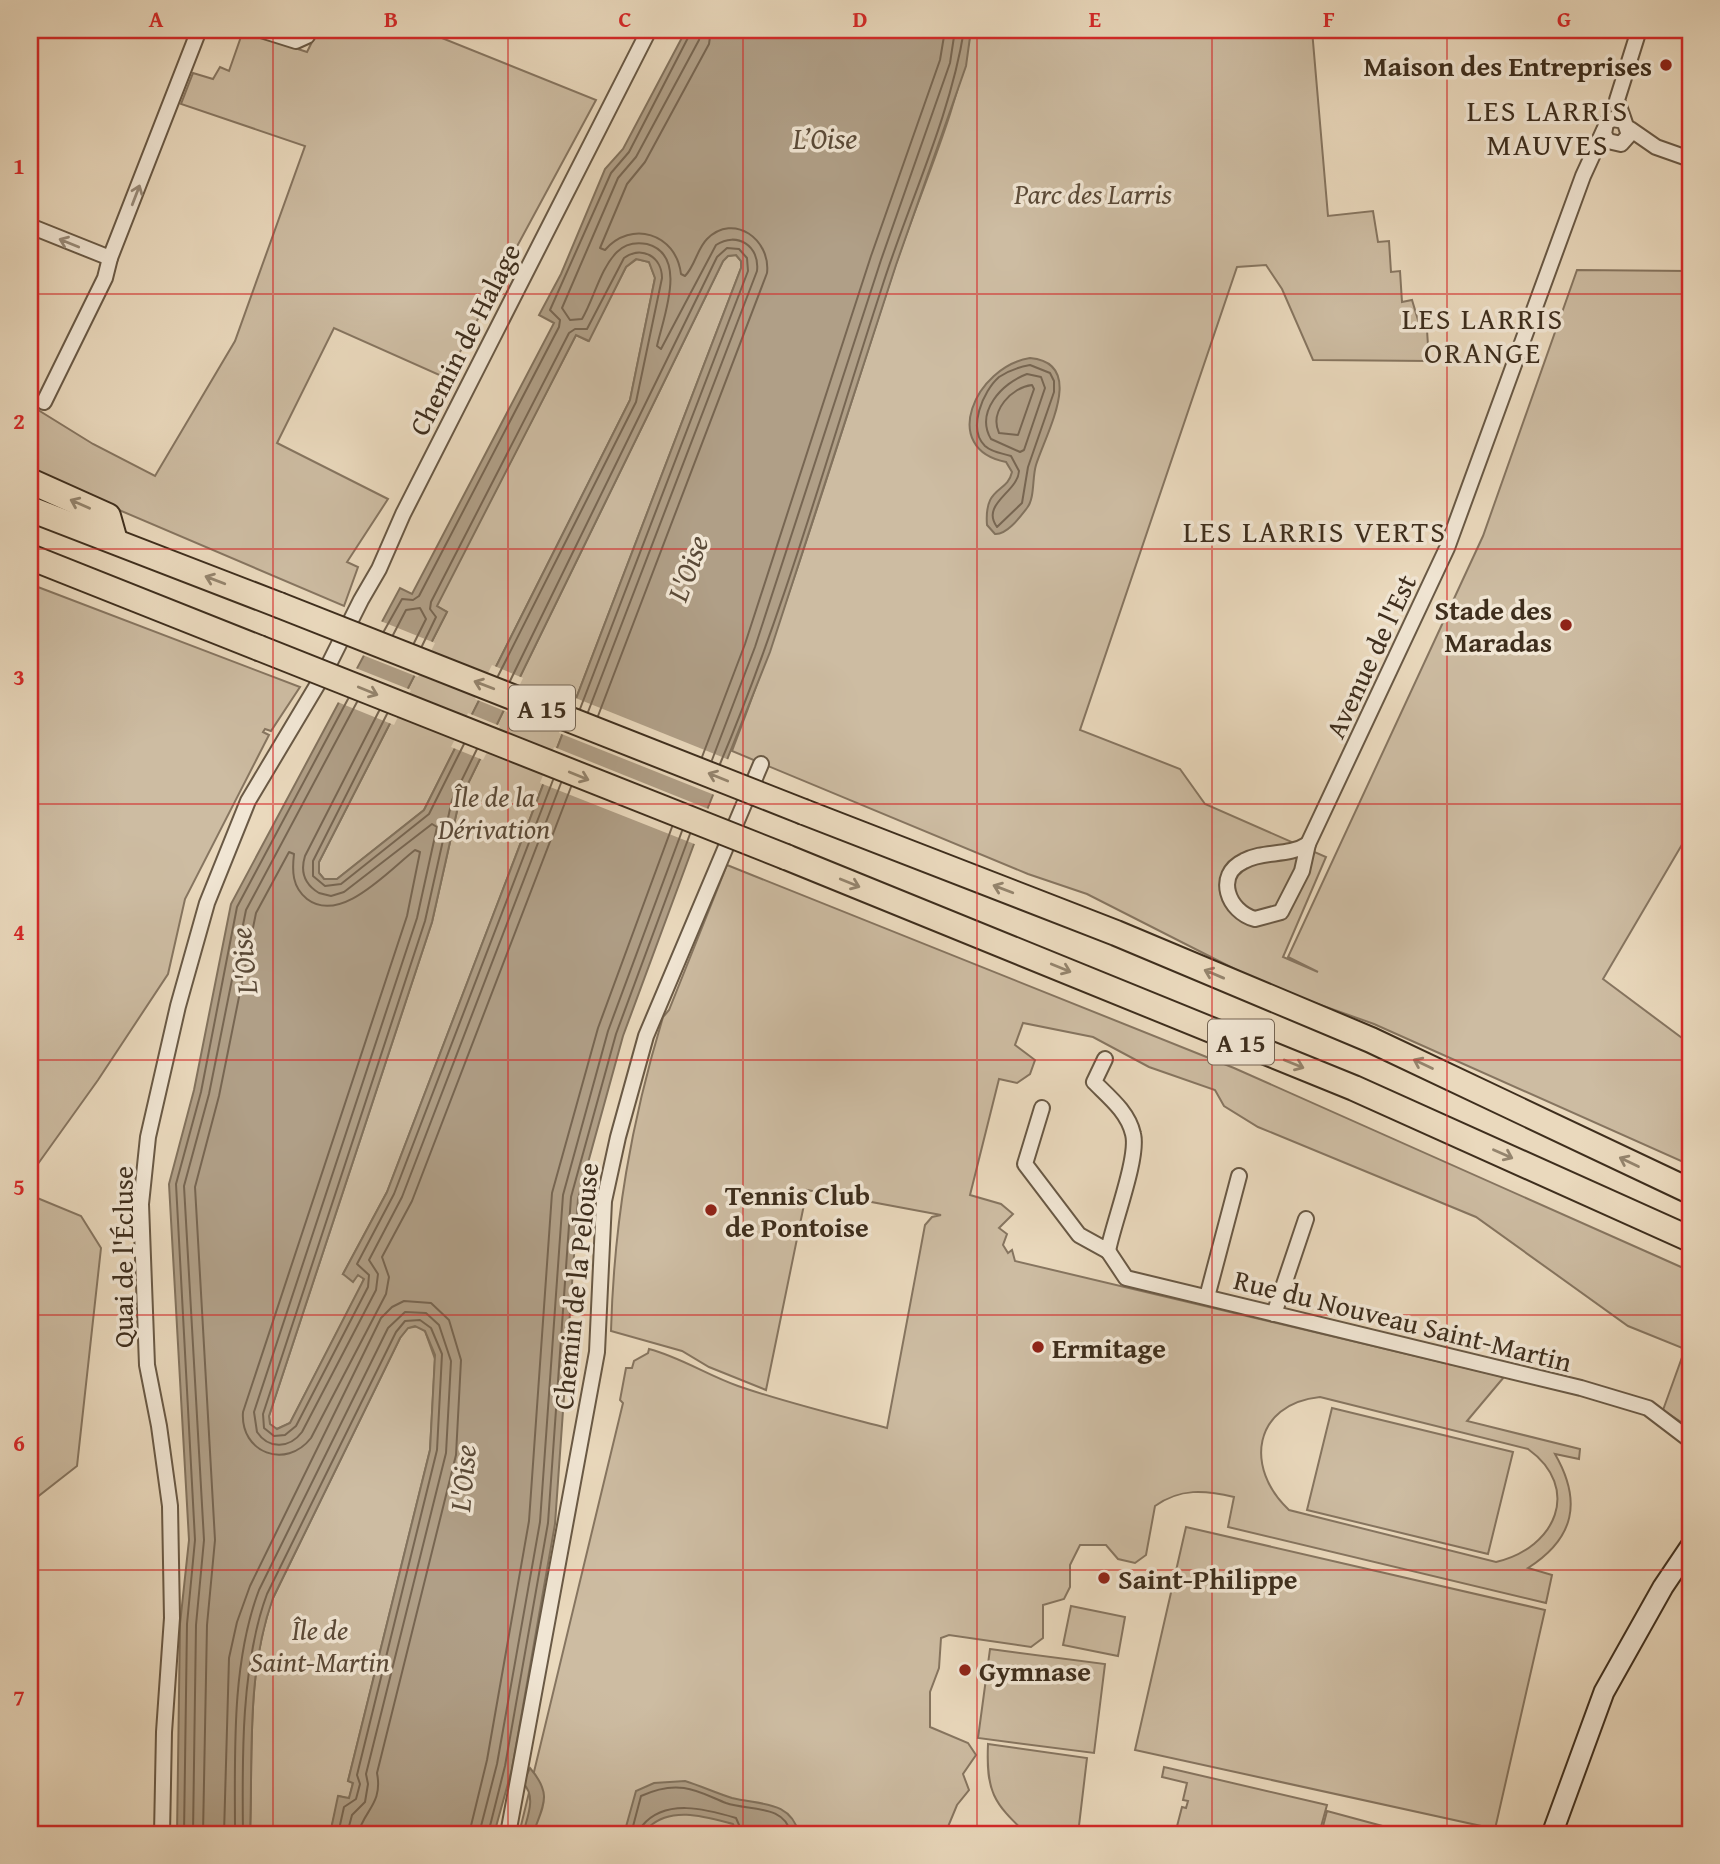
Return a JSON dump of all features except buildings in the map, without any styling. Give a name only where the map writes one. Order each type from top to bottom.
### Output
[{"type":"highway","points":[[30,481],[108,516],[115,541]]},
{"type":"highway","name":"A 15","points":[[30,509],[1116,933],[1371,1040],[1690,1191]]},
{"type":"highway","name":"A 15","points":[[30,557],[786,857],[1354,1088],[1690,1240]]},
{"type":"main road","points":[[1552,1834],[1604,1692],[1662,1587],[1690,1547]]},
{"type":"street","points":[[44,402],[105,278],[110,258],[199,30]]},
{"type":"street","points":[[261,30],[296,41],[307,36],[310,30]]},
{"type":"street","name":"Chemin de Halage","points":[[325,672],[649,30]]},
{"type":"street","name":"Avenue de l'Est","points":[[1308,844],[1286,854],[1251,858],[1238,864],[1229,882],[1228,897],[1233,906],[1255,919],[1281,912],[1302,871],[1308,844],[1447,548],[1585,171],[1604,128],[1609,102],[1618,89],[1639,30]]},
{"type":"street","points":[[1618,89],[1618,108],[1624,134]]},
{"type":"street","points":[[1624,134],[1608,141],[1604,128],[1613,119],[1624,134],[1690,159]]},
{"type":"street","name":"Avenue de l'Est","points":[[1585,171],[1624,134]]},
{"type":"street","points":[[30,226],[110,258]]},
{"type":"street","name":"Quai de l'Écluse","points":[[162,1834],[164,1732],[172,1618],[170,1506],[147,1365],[142,1175],[178,1006],[207,903],[248,801],[325,672]]},
{"type":"street","name":"Chemin de la Pelouse","points":[[508,1834],[597,1352],[604,1201],[618,1137],[646,1036],[761,764]]},
{"type":"street","points":[[1042,1108],[1025,1164],[1079,1235],[1108,1251],[1132,1163],[1134,1135],[1120,1107],[1094,1082],[1105,1059]]},
{"type":"street","points":[[1207,1297],[1239,1177]]},
{"type":"street","points":[[1274,1314],[1306,1219]]},
{"type":"street","name":"Rue du Nouveau Saint-Martin","points":[[1108,1251],[1126,1278],[1568,1385],[1648,1408],[1690,1440]]},
{"type":"green space","points":[[318,30],[422,30],[596,100],[446,378],[334,328],[277,443],[388,499],[347,562],[358,567],[344,606],[30,472],[30,405],[93,444],[155,476],[235,341],[305,146],[181,104],[193,73],[213,79],[220,67],[229,71],[243,31],[307,52]]},
{"type":"green space","name":"Parc des Larris","points":[[971,30],[1312,30],[1328,216],[1373,211],[1378,242],[1389,241],[1391,272],[1400,271],[1402,302],[1412,300],[1421,330],[1427,330],[1429,361],[1313,360],[1282,289],[1266,265],[1237,267],[1080,730],[1180,769],[1205,804],[1326,857],[1283,957],[1318,972],[1288,957],[1483,536],[1577,270],[1690,271],[1690,831],[1603,979],[1690,1044],[1690,1165],[1374,1024],[1270,987],[1087,894],[1028,874],[732,751],[796,571],[895,267],[948,120]]},
{"type":"green space","name":"Île de la Dérivation","points":[[736,255],[741,261],[741,268],[387,1192],[343,1274],[364,1278],[362,1284],[290,1423],[277,1429],[270,1425],[269,1416],[432,922],[459,802],[723,261],[728,256]]},
{"type":"green space","name":"Île de la Dérivation","points":[[637,259],[649,262],[655,278],[630,400],[424,810],[337,879],[324,879],[319,873],[319,862],[447,612],[436,606],[576,335],[588,341],[626,267]]},
{"type":"green space","points":[[30,584],[300,687],[271,731],[265,729],[263,732],[269,735],[185,899],[168,974],[98,1080],[30,1175]]},
{"type":"green space","points":[[727,865],[1234,1068],[1690,1271],[1690,1428],[1663,1410],[1685,1349],[1628,1326],[1476,1217],[1258,1127],[1224,1106],[1215,1090],[1149,1067],[1093,1037],[1023,1023],[1015,1045],[1035,1060],[1030,1074],[1017,1083],[999,1079],[970,1195],[1001,1204],[1013,1214],[999,1228],[1007,1234],[1003,1245],[1008,1253],[1012,1250],[1015,1261],[1504,1377],[1467,1421],[1580,1449],[1579,1459],[1555,1454],[1569,1487],[1569,1517],[1556,1544],[1528,1568],[1552,1575],[1546,1603],[1228,1527],[1234,1497],[1203,1492],[1183,1493],[1155,1506],[1146,1555],[1135,1563],[1118,1559],[1106,1545],[1080,1545],[1070,1565],[1070,1587],[1064,1599],[1043,1605],[1043,1638],[1031,1647],[949,1635],[941,1638],[939,1668],[930,1692],[930,1727],[968,1743],[976,1755],[963,1774],[969,1790],[957,1805],[945,1834],[519,1834],[623,1403],[620,1400],[626,1368],[632,1368],[634,1361],[648,1353],[649,1349],[756,1392],[887,1428],[925,1225],[932,1217],[941,1215],[807,1190],[766,1390],[709,1367],[682,1351],[611,1331],[616,1250],[626,1172],[652,1056],[663,1017],[669,1010]],"holes":[[[1320,1397],[1528,1449],[1545,1464],[1554,1481],[1557,1498],[1555,1515],[1547,1530],[1534,1544],[1517,1555],[1496,1562],[1289,1510],[1265,1476],[1261,1458],[1262,1440],[1269,1425],[1281,1412],[1298,1402]]]},
{"type":"green space","points":[[30,1195],[81,1216],[101,1248],[77,1466],[36,1498],[30,1495]]},
{"type":"green space","name":"Île de Saint-Martin","points":[[419,1326],[425,1331],[435,1359],[430,1450],[348,1781],[353,1783],[349,1799],[339,1796],[330,1834],[250,1834],[255,1685],[264,1626],[273,1598],[400,1338],[408,1328]]},
{"type":"green space","points":[[1332,1408],[1513,1452],[1488,1554],[1307,1510]]},
{"type":"green space","points":[[1186,1527],[1545,1610],[1495,1829],[1135,1750]]},
{"type":"green space","points":[[1071,1606],[1125,1617],[1118,1656],[1063,1645]]},
{"type":"green space","points":[[990,1649],[1105,1664],[1094,1753],[978,1738]]},
{"type":"green space","points":[[988,1744],[1087,1758],[1078,1834],[1027,1834],[1015,1823],[999,1804],[990,1785]]},
{"type":"green space","points":[[1164,1767],[1327,1805],[1319,1834],[1175,1834],[1182,1807],[1186,1808],[1188,1801],[1183,1800],[1187,1783],[1162,1777]]},
{"type":"green space","points":[[1327,1811],[1401,1831],[1400,1834],[1321,1834]]},
{"type":"water","points":[[686,30],[971,30],[966,66],[896,265],[770,652],[701,825],[623,1036],[578,1199],[555,1524],[512,1769],[494,1834],[330,1834],[338,1796],[349,1798],[353,1783],[348,1781],[430,1450],[435,1355],[425,1331],[415,1326],[408,1328],[400,1338],[273,1598],[258,1655],[255,1685],[250,1834],[177,1834],[180,1624],[189,1540],[169,1184],[194,1090],[231,904],[400,588],[412,594],[554,323],[539,315],[561,274],[605,169],[623,149]],"holes":[[[736,255],[741,261],[741,268],[387,1192],[343,1274],[353,1282],[358,1275],[364,1279],[290,1423],[277,1429],[270,1424],[269,1416],[432,922],[459,802],[723,261],[728,256]],[[636,259],[649,262],[655,278],[630,400],[424,810],[337,879],[324,879],[319,873],[319,862],[447,612],[437,606],[576,335],[589,341],[626,267]]]},
{"type":"water","points":[[1030,358],[1047,363],[1056,372],[1060,386],[1058,401],[1036,465],[1030,504],[1009,529],[995,534],[987,525],[989,503],[992,496],[1006,484],[1012,472],[1006,462],[986,454],[974,442],[970,426],[972,408],[981,391],[994,376],[1010,365]]},
{"type":"water","points":[[530,1768],[542,1786],[544,1800],[533,1834],[523,1834],[530,1801],[523,1783]]},
{"type":"water","points":[[685,1781],[732,1798],[773,1806],[789,1815],[799,1834],[737,1834],[733,1824],[701,1816],[679,1815],[658,1821],[649,1827],[649,1834],[624,1834],[636,1791],[654,1783]]},
{"type":"pier","points":[[378,620],[435,643],[418,677],[360,654]]},
{"type":"pier","points":[[492,665],[523,678],[507,712],[475,699]]},
{"type":"pier","points":[[353,667],[411,690],[394,725],[335,701]]},
{"type":"pier","points":[[573,697],[732,761],[717,796],[559,733]]},
{"type":"pier","points":[[468,713],[500,726],[483,760],[451,747]]},
{"type":"pier","points":[[554,747],[711,810],[697,845],[540,783]]},
{"type":"place","name":"Maison des Entreprises","points":[[1666,65]]},
{"type":"place","name":"Stade des Maradas","points":[[1566,625]]},
{"type":"place","name":"Tennis Club de Pontoise","points":[[711,1210]]},
{"type":"place","name":"Ermitage","points":[[1038,1347]]},
{"type":"place","name":"Saint-Philippe","points":[[1104,1578]]},
{"type":"place","name":"Gymnase","points":[[965,1670]]},
{"type":"district","name":"LES LARRIS MAUVES","points":[[1548,127]]},
{"type":"district","name":"LES LARRIS ORANGE","points":[[1483,335]]},
{"type":"district","name":"LES LARRIS VERTS","points":[[1315,531]]},
{"type":"water label","name":"L’Oise","points":[[825,138]]},
{"type":"water label","name":"L'Oise","points":[[687,568]]},
{"type":"water label","name":"L'Oise","points":[[243,961]]},
{"type":"water label","name":"L'Oise","points":[[462,1478]]}]
